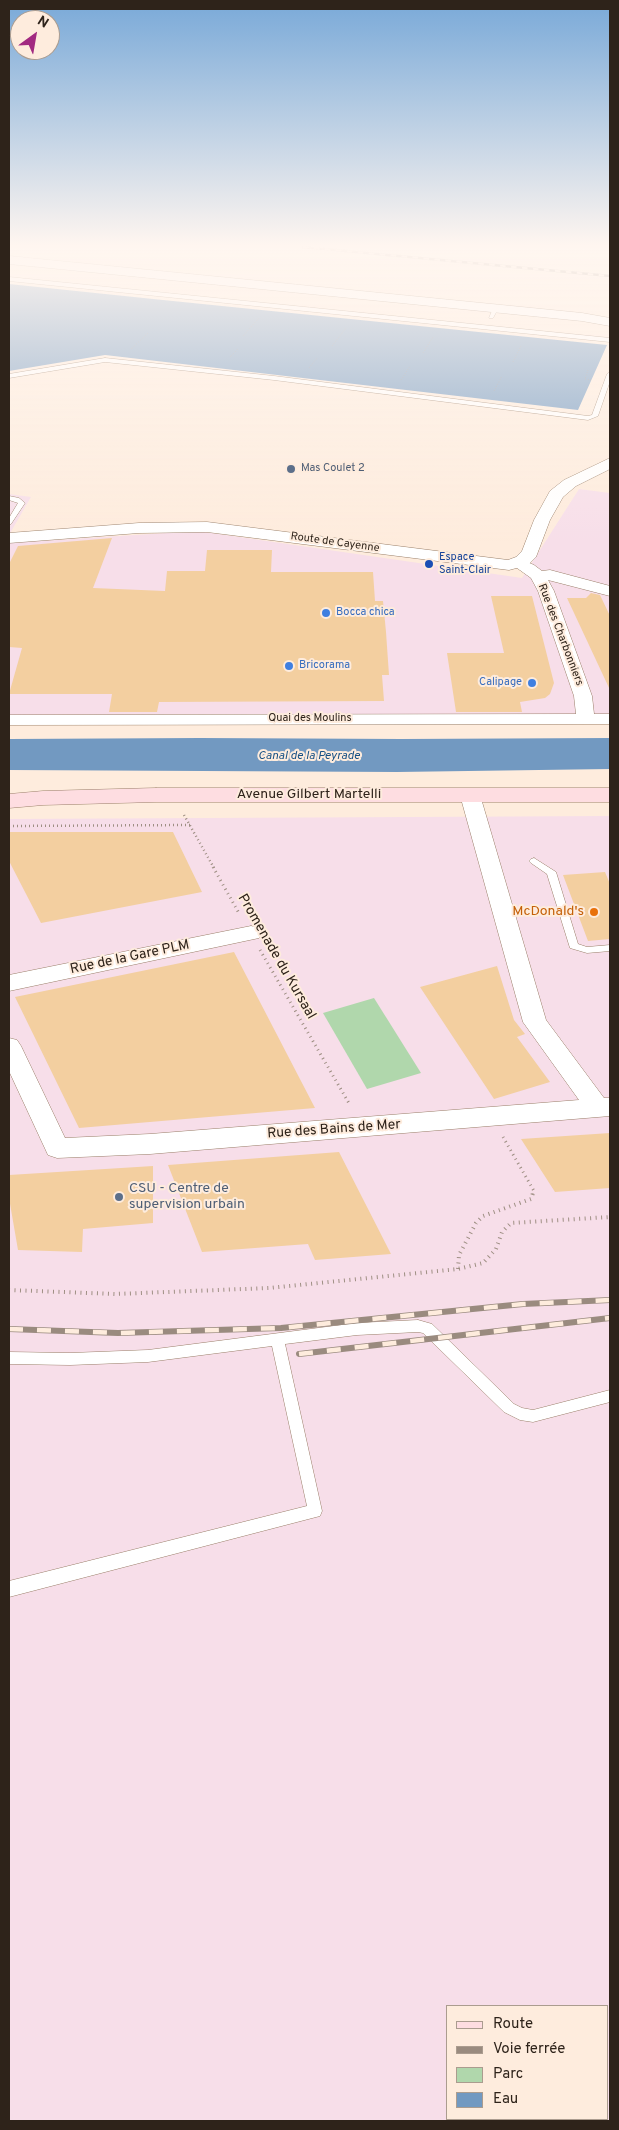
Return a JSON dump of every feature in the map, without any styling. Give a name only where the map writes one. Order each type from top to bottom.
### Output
[{"type":"main road","name":"Avenue Gilbert Martelli","points":[[9,788],[77,786],[610,784]]},
{"type":"main road","name":"Avenue Gilbert Martelli","points":[[9,801],[43,798],[173,795],[610,795]]},
{"type":"street","points":[[518,563],[526,558],[532,548],[542,520],[556,494],[570,483],[610,463]]},
{"type":"street","name":"Route de Cayenne","points":[[9,538],[139,528],[207,527],[479,563],[506,566],[518,563]]},
{"type":"street","name":"Rue des Charbonniers","points":[[518,563],[529,568],[538,576],[546,591],[583,696],[586,718]]},
{"type":"street","points":[[538,576],[550,575],[610,591]]},
{"type":"street","name":"Quai des Moulins","points":[[9,720],[610,718]]},
{"type":"street","points":[[470,795],[535,1022],[604,1108]]},
{"type":"street","name":"Rue de la Gare PLM","points":[[9,983],[251,934]]},
{"type":"street","name":"Rue des Bains de Mer","points":[[9,1046],[57,1148],[150,1144],[604,1108]]},
{"type":"lane","points":[[9,376],[105,360],[274,378],[588,418],[595,416],[610,374]]},
{"type":"lane","points":[[9,498],[17,499],[22,503],[9,523]]},
{"type":"lane","points":[[534,861],[551,872],[574,946],[587,950],[610,948]]},
{"type":"lane","points":[[9,1358],[70,1359],[148,1356],[357,1329],[418,1326],[426,1328],[509,1408],[520,1414],[532,1416],[610,1396]]},
{"type":"lane","points":[[9,1589],[315,1511],[277,1339]]},
{"type":"path","points":[[128,351],[133,346]]},
{"type":"path","points":[[423,353],[427,346]]},
{"type":"path","points":[[513,362],[520,346]]},
{"type":"path","points":[[588,370],[585,379],[591,380]]},
{"type":"path","points":[[493,394],[502,376]]},
{"type":"path","name":"Promenade du Kursaal","points":[[173,795],[363,1128]]},
{"type":"path","points":[[9,826],[190,825]]},
{"type":"path","points":[[458,1269],[460,1255],[476,1223],[483,1216],[532,1199],[534,1191],[492,1117]]},
{"type":"path","points":[[9,1290],[115,1294],[269,1288],[458,1269],[483,1262],[496,1249],[502,1232],[512,1223],[610,1217]]},
{"type":"shaded area","points":[[579,489],[610,493],[610,714],[9,715],[9,543],[198,531],[522,578]]},
{"type":"shaded area","points":[[9,494],[31,497],[9,535]]},
{"type":"shaded area","points":[[610,816],[610,2121],[9,2121],[9,819]]},
{"type":"green space","points":[[374,998],[421,1073],[367,1089],[323,1013]]},
{"type":"water","points":[[9,346],[606,346],[578,410],[105,355],[9,371]]},
{"type":"water","name":"Canal de la Peyrade","points":[[610,738],[610,769],[397,772],[9,770],[9,739]]},
{"type":"building","points":[[112,538],[93,588],[165,591],[167,571],[205,571],[207,550],[272,550],[271,572],[373,572],[375,601],[383,601],[386,632],[389,675],[382,675],[384,701],[159,702],[157,712],[109,712],[112,694],[9,694],[22,648],[9,647],[9,564],[18,546]]},
{"type":"building","points":[[591,593],[600,595],[610,616],[610,690],[567,598],[586,598]]},
{"type":"building","points":[[491,596],[532,596],[554,683],[550,694],[545,698],[520,702],[522,712],[456,712],[447,653],[504,653]]},
{"type":"building","points":[[9,832],[173,832],[202,892],[41,923],[9,861]]},
{"type":"building","name":"McDonald's","points":[[605,872],[610,884],[610,939],[588,941],[563,875]]},
{"type":"building","points":[[234,952],[315,1108],[79,1128],[15,997]]},
{"type":"building","points":[[497,966],[514,1020],[525,1034],[517,1037],[550,1082],[494,1099],[420,987]]},
{"type":"building","points":[[610,1133],[610,1188],[555,1192],[521,1139]]},
{"type":"building","points":[[339,1152],[391,1254],[315,1260],[308,1244],[202,1252],[168,1165]]},
{"type":"building","points":[[153,1166],[153,1223],[83,1229],[82,1252],[18,1250],[9,1198],[9,1175]]},
{"type":"railway","points":[[9,1329],[118,1333],[281,1328],[523,1304],[610,1300]]},
{"type":"railway","points":[[299,1354],[610,1318]]},
{"type":"place","name":"Mas Coulet 2","points":[[291,469]]},
{"type":"place","name":"Espace Saint-Clair","points":[[429,564]]},
{"type":"place","name":"Bocca chica","points":[[326,613]]},
{"type":"place","name":"Bricorama","points":[[289,666]]},
{"type":"place","name":"Calipage","points":[[532,683]]},
{"type":"place","name":"McDonald's","points":[[594,912]]},
{"type":"place","name":"CSU - Centre de supervision urbain","points":[[119,1197]]}]
